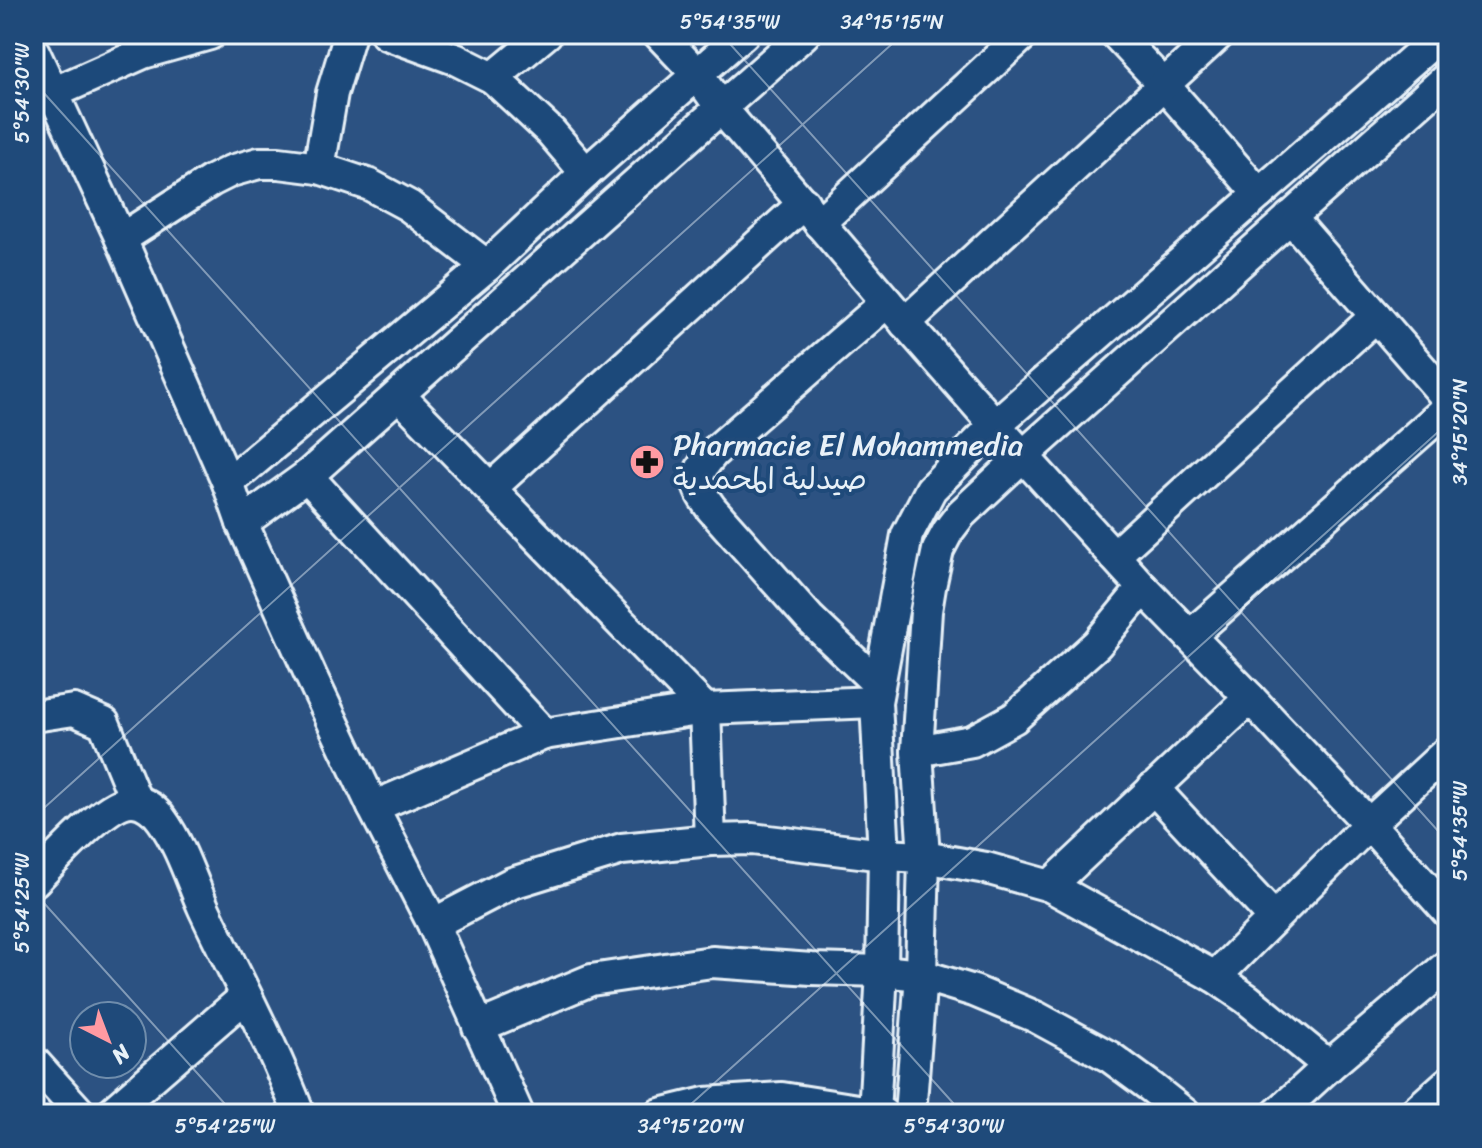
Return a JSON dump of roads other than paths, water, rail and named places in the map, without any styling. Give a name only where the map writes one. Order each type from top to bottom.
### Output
[{"type":"street","points":[[53,93],[143,53],[210,34]]},
{"type":"street","points":[[319,168],[332,93],[350,34]]},
{"type":"street","points":[[386,34],[455,59],[493,78],[551,132],[586,173]]},
{"type":"street","points":[[493,78],[546,34]]},
{"type":"street","points":[[659,34],[697,74],[722,109],[995,425],[1143,588],[1369,824],[1448,912]]},
{"type":"street","points":[[228,483],[487,266],[586,173],[743,34]]},
{"type":"street","points":[[242,523],[307,476],[804,34]]},
{"type":"street","points":[[491,488],[1024,34]]},
{"type":"street","points":[[1116,34],[1259,194]]},
{"type":"street","points":[[878,693],[711,508],[698,490],[698,476],[703,464],[713,453],[896,312],[1164,85],[1219,34]]},
{"type":"street","points":[[660,1114],[705,1103],[782,1098],[877,1113],[884,855],[878,693],[907,535],[931,489],[995,425],[1442,34]]},
{"type":"street","points":[[34,52],[121,239],[311,676],[433,924],[518,1114]]},
{"type":"street","points":[[910,1114],[921,975],[924,857],[917,751],[926,611],[938,550],[961,514],[1024,455],[1448,77]]},
{"type":"street","points":[[121,239],[231,171],[259,163],[279,163],[319,168],[370,185],[409,206],[487,266]]},
{"type":"street","points":[[1290,217],[1448,399]]},
{"type":"street","points":[[1114,556],[1376,316]]},
{"type":"street","points":[[399,395],[705,709],[710,840]]},
{"type":"street","points":[[1190,636],[1448,408]]},
{"type":"street","points":[[307,476],[544,734]]},
{"type":"street","points":[[898,585],[930,587]]},
{"type":"street","points":[[917,751],[972,741],[1014,718],[1097,644],[1143,588]]},
{"type":"street","points":[[373,807],[544,734],[705,709],[878,693]]},
{"type":"street","points":[[1050,886],[1250,698]]},
{"type":"street","points":[[34,716],[74,710],[104,723],[136,801]]},
{"type":"street","points":[[1215,977],[1369,824],[1448,751]]},
{"type":"street","points":[[1153,788],[1274,918]]},
{"type":"street","points":[[34,881],[105,812],[122,803],[136,801],[149,807],[161,818],[173,838],[284,1072],[292,1110]]},
{"type":"street","points":[[433,924],[512,883],[622,849],[752,839],[924,857],[986,868],[1050,886],[1215,977],[1329,1066]]},
{"type":"street","points":[[478,1027],[591,980],[712,962],[921,975],[974,991],[1036,1017],[1110,1057],[1185,1114]]},
{"type":"street","points":[[1277,1114],[1448,965]]},
{"type":"street","points":[[110,1114],[246,996]]},
{"type":"street","points":[[34,1062],[81,1114]]},
{"type":"street","points":[[1413,1114],[1448,1083]]},
{"type":"place","name":"Pharmacie El Mohammedia صيدلية المحمدية","points":[[647,462]]}]
